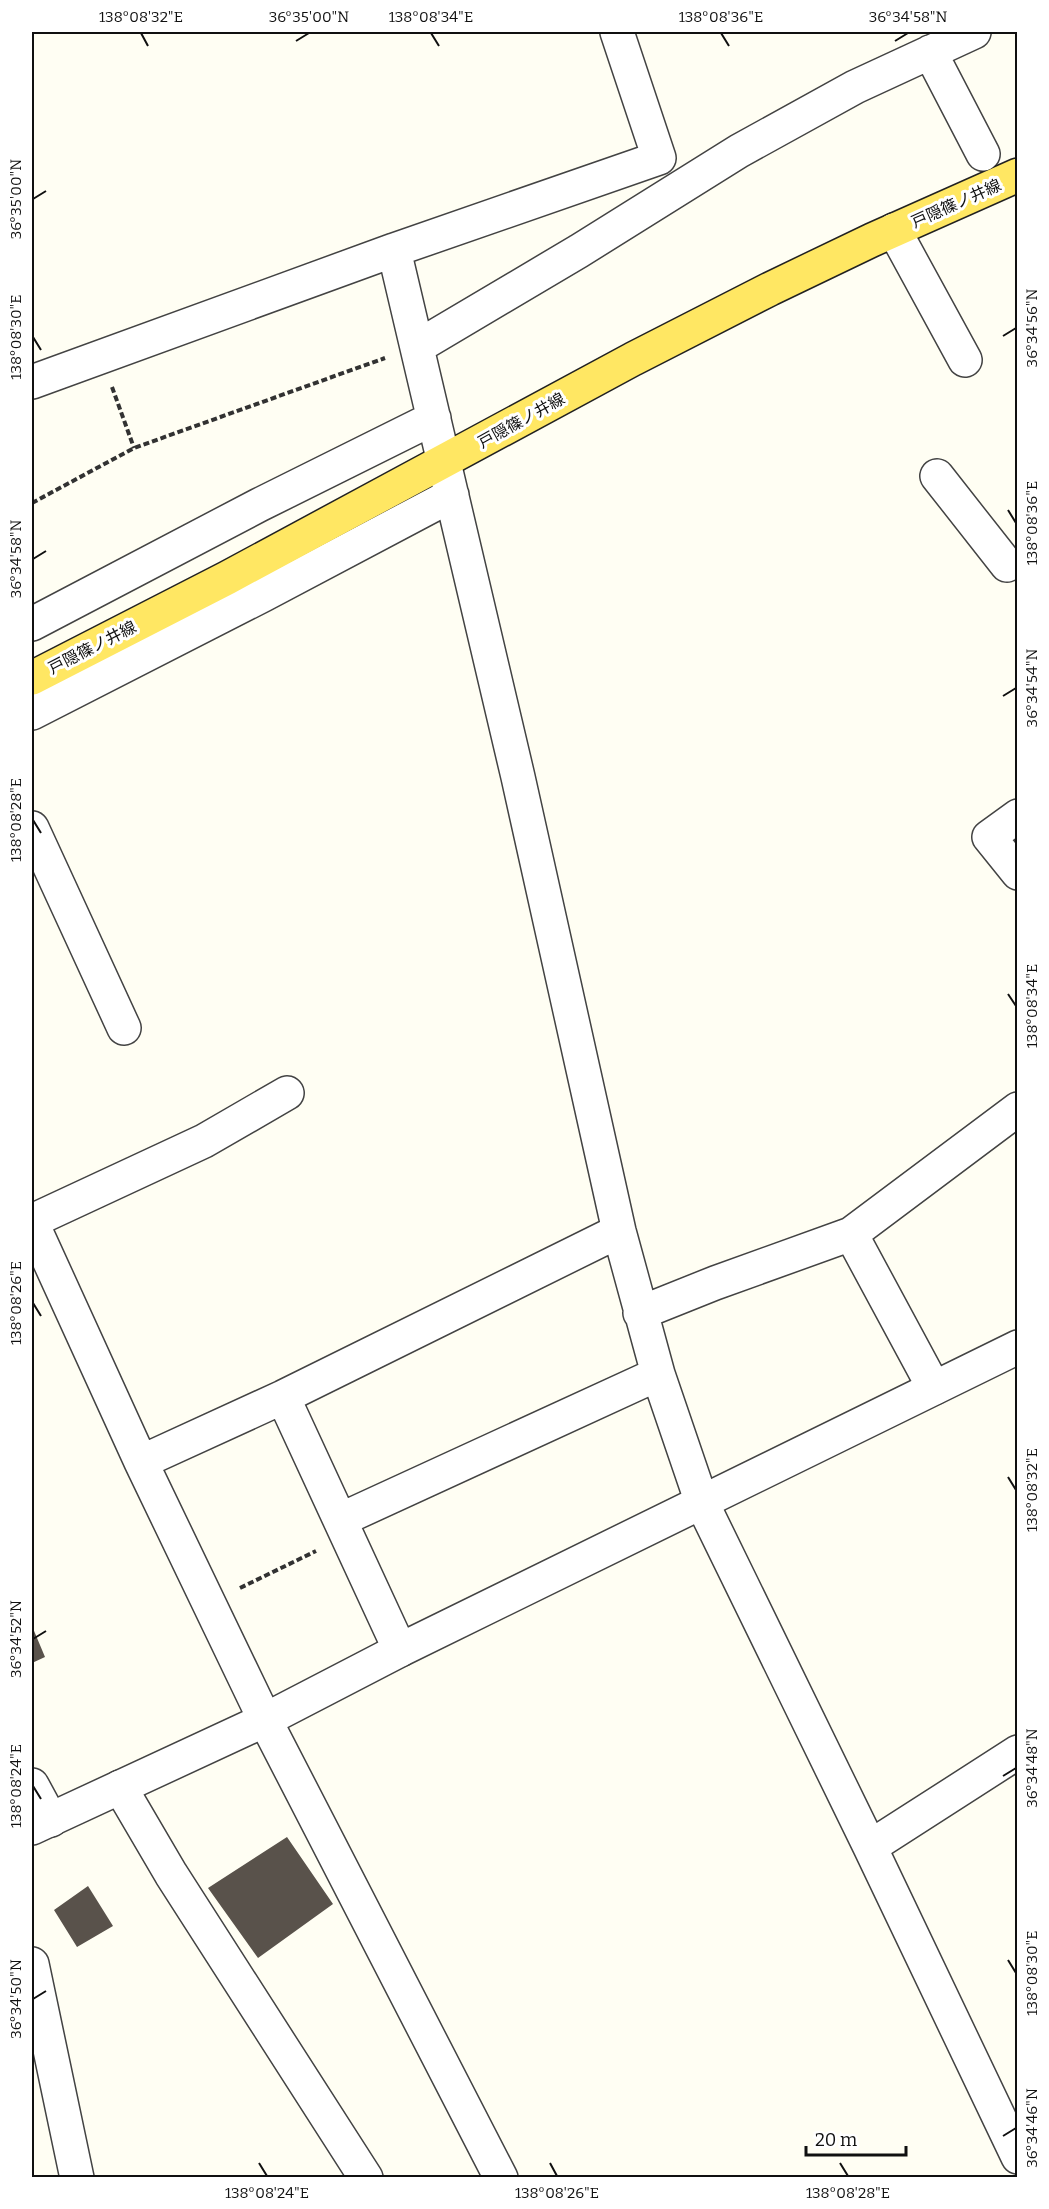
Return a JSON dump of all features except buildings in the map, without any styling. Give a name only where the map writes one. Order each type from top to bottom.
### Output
[{"type":"main road","name":"戸隠篠ノ井線","points":[[32,678],[227,578],[633,359],[770,289],[1017,175]]},
{"type":"street","points":[[617,32],[659,158],[677,189]]},
{"type":"street","points":[[417,347],[579,251],[739,151],[855,87],[974,32]]},
{"type":"street","points":[[930,52],[983,154]]},
{"type":"street","points":[[32,382],[394,250],[659,158]]},
{"type":"street","points":[[894,230],[965,360]]},
{"type":"street","points":[[394,250],[518,777],[619,1232],[658,1374],[702,1503],[870,1847],[1017,2157]]},
{"type":"street","points":[[32,624],[259,505],[434,418]]},
{"type":"street","points":[[937,476],[1014,568]]},
{"type":"street","points":[[32,713],[452,495]]},
{"type":"street","points":[[1017,816],[989,837],[1017,873]]},
{"type":"street","points":[[32,828],[124,1028]]},
{"type":"street","points":[[287,1093],[204,1141],[33,1232],[265,1720],[501,2178]]},
{"type":"street","points":[[640,1313],[850,1234],[1017,1109]]},
{"type":"street","points":[[141,1462],[283,1396],[619,1232]]},
{"type":"street","points":[[850,1234],[934,1388]]},
{"type":"street","points":[[32,1785],[41,1824],[265,1720],[400,1650],[1017,1347]]},
{"type":"street","points":[[344,1528],[658,1374]]},
{"type":"street","points":[[283,1396],[400,1650]]},
{"type":"street","points":[[870,1847],[1017,1752]]},
{"type":"street","points":[[120,1787],[171,1874],[366,2178]]},
{"type":"street","points":[[32,1964],[77,2178]]},
{"type":"path","points":[[32,503],[134,448],[417,347]]},
{"type":"path","points":[[101,356],[134,448]]},
{"type":"path","points":[[209,1603],[344,1528]]}]
